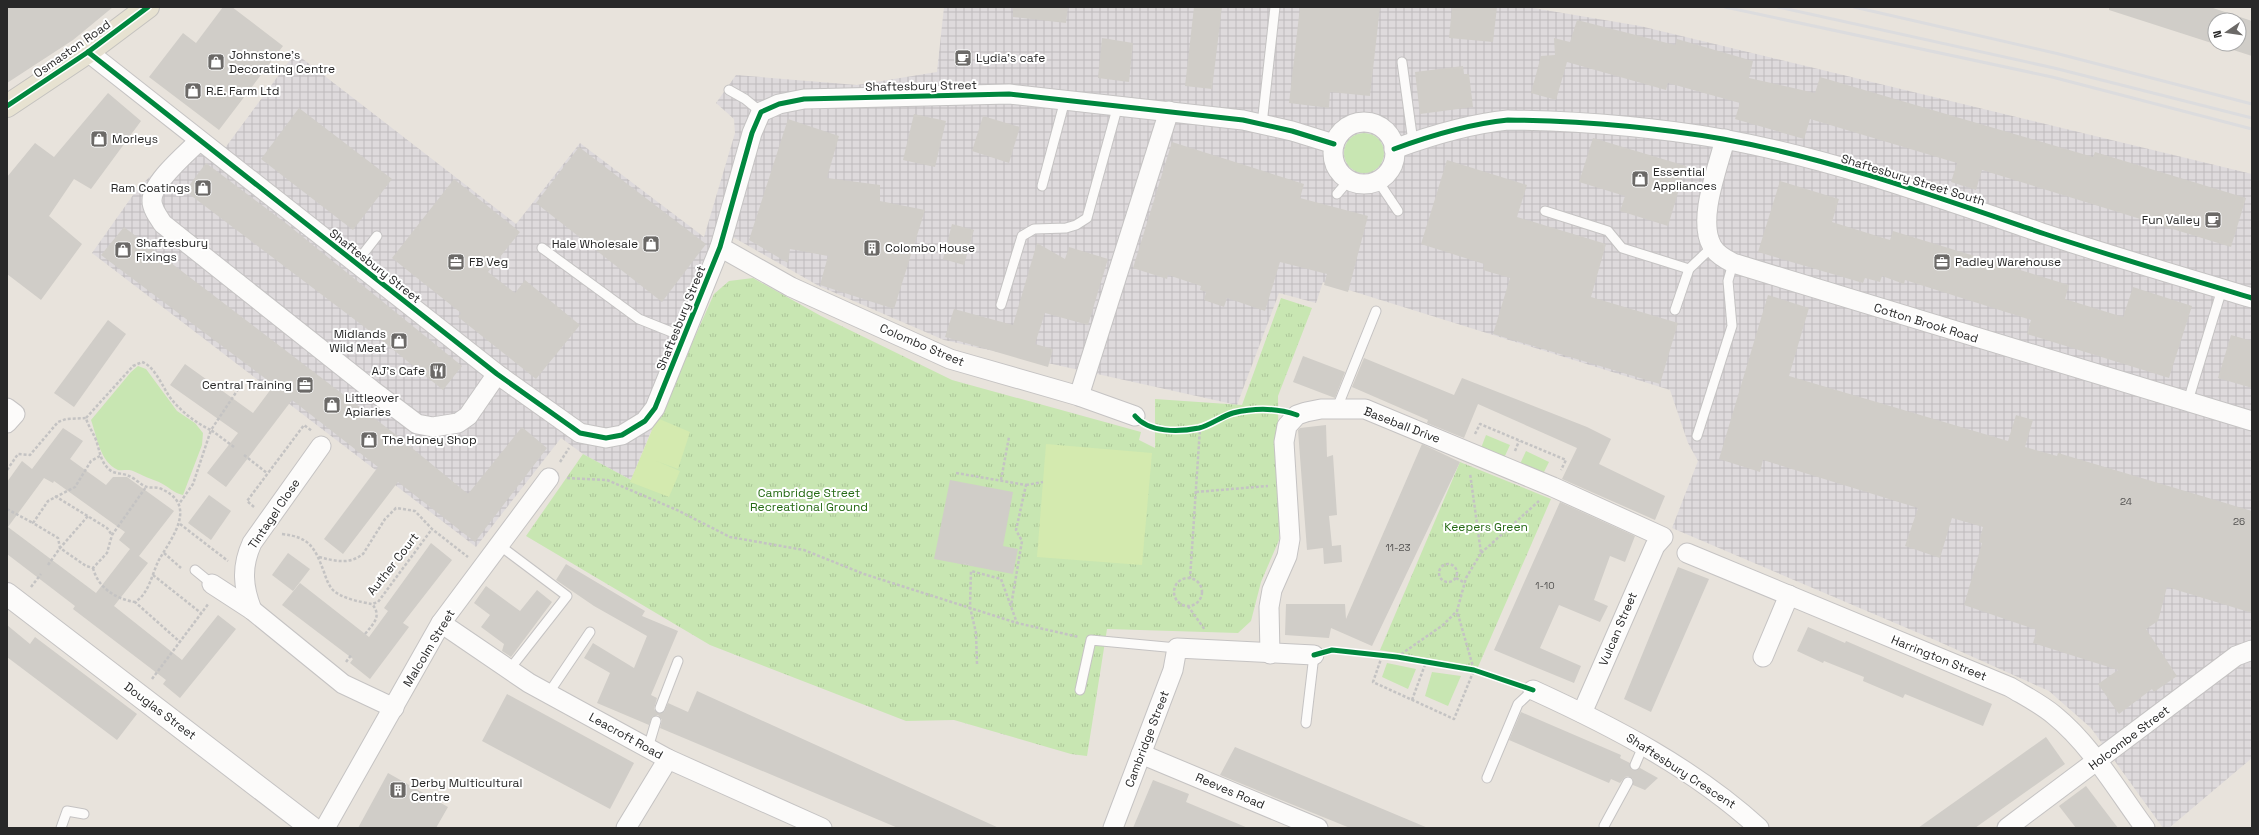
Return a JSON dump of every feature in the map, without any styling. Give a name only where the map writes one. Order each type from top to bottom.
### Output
[{"type":"main road","name":"Osmaston Road","points":[[7,106],[88,52],[148,7]]},
{"type":"street","name":"Shaftesbury Street","points":[[88,52],[199,141],[497,374],[580,433],[606,438],[622,435],[645,421],[655,408],[720,247],[752,133],[761,112],[779,104],[804,99],[1009,94],[1169,111],[1262,124],[1334,144]]},
{"type":"street","points":[[1079,396],[1169,111]]},
{"type":"street","name":"Shaftesbury Street South","points":[[1394,148],[1462,127],[1508,120],[1654,129],[1725,140],[1815,160],[1918,190],[2108,255],[2252,298]]},
{"type":"street","points":[[1366,122],[1384,129],[1391,137],[1395,159],[1391,169],[1378,181],[1369,184],[1358,184],[1343,187],[1334,160],[1334,144],[1340,134],[1348,127],[1366,122]]},
{"type":"street","points":[[1712,247],[1706,231],[1706,215],[1725,140]]},
{"type":"street","points":[[199,141],[156,186],[152,202],[157,215],[163,224],[372,390],[417,424],[433,427],[446,426],[458,423],[468,416],[497,374]]},
{"type":"street","name":"Colombo Street","points":[[720,247],[792,287],[950,359],[1079,396],[1135,416]]},
{"type":"street","name":"Cotton Brook Road","points":[[1712,247],[1733,263],[2252,421]]},
{"type":"street","points":[[7,408],[15,414],[7,423]]},
{"type":"street","name":"Baseball Drive","points":[[1270,654],[1269,607],[1272,590],[1287,556],[1290,539],[1284,442],[1287,426],[1297,415],[1306,412],[1337,408],[1365,409],[1553,487],[1659,542]]},
{"type":"street","name":"Tintagel Close","points":[[252,610],[246,594],[244,573],[247,554],[258,535],[321,446]]},
{"type":"street","name":"Malcolm Street","points":[[325,828],[441,623],[549,478]]},
{"type":"street","name":"Vulcan Street","points":[[1582,713],[1659,542]]},
{"type":"street","name":"Harrington Street","points":[[1687,553],[2010,687],[2054,715],[2071,731],[2145,828]]},
{"type":"street","points":[[216,587],[252,610],[343,684],[394,708]]},
{"type":"street","name":"Douglas Street","points":[[7,594],[312,828]]},
{"type":"street","points":[[1764,657],[1789,595]]},
{"type":"street","name":"Leacroft Road","points":[[441,623],[509,670],[548,694],[668,759],[822,828]]},
{"type":"street","points":[[1177,648],[1270,654],[1314,655]]},
{"type":"street","name":"Cambridge Street","points":[[1112,828],[1173,670],[1177,648]]},
{"type":"street","name":"Holcombe Street","points":[[2007,828],[2236,656],[2252,650]]},
{"type":"street","name":"Shaftesbury Crescent","points":[[1533,690],[1644,744],[1739,810],[1759,828]]},
{"type":"street","name":"Reeves Road","points":[[1141,754],[1318,828]]},
{"type":"street","points":[[626,828],[668,759]]},
{"type":"lane","points":[[1262,124],[1275,7]]},
{"type":"lane","points":[[1402,62],[1413,142]]},
{"type":"lane","points":[[728,90],[745,99],[761,112]]},
{"type":"lane","points":[[1042,186],[1065,100]]},
{"type":"lane","points":[[1001,305],[1022,236],[1034,229],[1066,228],[1076,225],[1087,218],[1118,105]]},
{"type":"lane","points":[[1378,181],[1398,212]]},
{"type":"lane","points":[[1545,211],[1608,231],[1622,248],[1689,269]]},
{"type":"lane","points":[[356,263],[377,236]]},
{"type":"lane","points":[[1676,310],[1689,269],[1712,247]]},
{"type":"lane","points":[[542,248],[639,319],[684,337]]},
{"type":"lane","points":[[1698,436],[1732,326],[1728,281],[1733,263]]},
{"type":"lane","points":[[2188,401],[2222,289]]},
{"type":"lane","points":[[1337,408],[1376,312]]},
{"type":"lane","points":[[499,545],[567,596],[509,670]]},
{"type":"lane","points":[[190,571],[216,587]]},
{"type":"lane","points":[[548,694],[590,632]]},
{"type":"lane","points":[[1080,690],[1091,640],[1177,648]]},
{"type":"lane","points":[[1306,723],[1314,655]]},
{"type":"lane","points":[[660,708],[678,661]]},
{"type":"lane","points":[[1487,778],[1518,704],[1533,690]]},
{"type":"lane","points":[[648,748],[656,721]]},
{"type":"lane","points":[[1635,765],[1644,744]]},
{"type":"lane","points":[[1604,826],[1628,782]]},
{"type":"lane","points":[[60,828],[67,811],[84,814]]},
{"type":"path","points":[[7,470],[18,454],[30,455],[58,422],[66,419],[86,418],[134,366],[142,362],[150,367],[172,400],[181,410],[204,427],[220,434],[234,447]]},
{"type":"path","points":[[135,602],[145,592],[164,553],[177,532],[180,524],[179,504],[193,484],[211,430],[243,382]]},
{"type":"path","points":[[86,418],[96,440],[100,456],[113,472],[121,472],[138,479],[146,487],[161,489],[179,504]]},
{"type":"path","points":[[247,501],[304,424],[325,440],[321,446]]},
{"type":"path","points":[[1397,657],[1443,625],[1457,611],[1465,583],[1481,553],[1553,487],[1566,460],[1480,424],[1467,451],[1481,553]]},
{"type":"path","points":[[1192,428],[1200,428],[1206,425]]},
{"type":"path","points":[[1190,579],[1200,428]]},
{"type":"path","points":[[549,478],[580,433]]},
{"type":"path","points":[[1001,480],[1009,437]]},
{"type":"path","points":[[244,455],[267,473]]},
{"type":"path","points":[[33,523],[48,501],[55,496],[75,487],[91,461],[100,456]]},
{"type":"path","points":[[956,473],[1026,485],[1043,482]]},
{"type":"path","points":[[549,478],[607,480],[677,510],[730,537],[804,550],[864,574],[970,607],[1017,624],[1091,640]]},
{"type":"path","points":[[1011,606],[1022,541],[1016,530],[1026,485]]},
{"type":"path","points":[[1196,492],[1286,485]]},
{"type":"path","points":[[93,568],[107,553],[112,535],[146,487]]},
{"type":"path","points":[[55,496],[106,528],[112,535]]},
{"type":"path","points":[[319,557],[342,562],[358,558],[363,554],[385,520],[396,508],[415,511],[432,529],[481,568]]},
{"type":"path","points":[[7,509],[58,538],[60,548],[86,566],[93,568]]},
{"type":"path","points":[[48,565],[60,548],[88,516]]},
{"type":"path","points":[[180,524],[244,573]]},
{"type":"path","points":[[164,553],[190,571]]},
{"type":"path","points":[[1449,564],[1455,567],[1457,573],[1456,578],[1451,582],[1442,581],[1439,576],[1440,568],[1449,564]]},
{"type":"path","points":[[93,568],[99,582],[109,592],[119,598],[135,602],[180,642]]},
{"type":"path","points":[[976,664],[976,633],[970,607],[971,571],[1001,579],[1017,624]]},
{"type":"path","points":[[153,575],[201,613]]},
{"type":"path","points":[[1456,578],[1465,583]]},
{"type":"path","points":[[1190,579],[1198,584],[1202,593],[1198,602],[1188,606],[1183,605],[1176,599],[1174,589],[1180,581],[1190,579]]},
{"type":"path","points":[[140,695],[201,613],[216,587]]},
{"type":"path","points":[[365,634],[377,618],[377,610],[372,604]]},
{"type":"path","points":[[1188,606],[1208,636],[1209,649]]},
{"type":"path","points":[[1382,656],[1373,682],[1454,719],[1474,670],[1457,611]]},
{"type":"path","points":[[1375,655],[1404,658]]},
{"type":"path","points":[[1419,661],[1434,663]]},
{"type":"path","points":[[1412,700],[1426,662]]},
{"type":"path","points":[[1466,668],[1481,672]]},
{"type":"shaded area","points":[[944,7],[1527,7],[1640,26],[2252,174],[2252,758],[2169,828],[2163,828],[2091,728],[2049,691],[1935,640],[1672,528],[1698,461],[1688,443],[1670,390],[1323,282],[1316,303],[1279,293],[1237,405],[944,340],[819,286],[731,236],[631,480],[583,454],[561,438],[476,547],[92,253],[138,188],[200,129],[225,148],[295,53],[516,224],[580,143],[704,237],[735,133],[734,119],[716,103],[736,75],[857,85],[937,72]]},
{"type":"green space","points":[[1360,133],[1368,133],[1375,136],[1381,142],[1384,153],[1381,164],[1375,170],[1368,173],[1360,173],[1353,170],[1347,164],[1344,157],[1344,149],[1347,142],[1353,136]]},
{"type":"green space","name":"Cambridge Street Recreational Ground","points":[[753,278],[821,316],[952,380],[1141,432],[1139,440],[1155,448],[1155,399],[1242,405],[1281,298],[1312,308],[1278,396],[1279,540],[1261,582],[1251,621],[1238,633],[1107,629],[1087,756],[1071,754],[954,720],[906,721],[710,645],[526,536],[583,454],[631,480],[714,294],[729,281]]},
{"type":"green space","points":[[138,366],[146,369],[177,411],[195,423],[203,433],[202,445],[183,495],[176,493],[159,482],[133,471],[118,470],[107,461],[97,441],[91,420],[131,372]]},
{"type":"green space","points":[[657,418],[690,432],[678,469],[656,461],[680,471],[669,497],[630,482]]},
{"type":"green space","points":[[1486,435],[1510,445],[1504,458],[1481,448]]},
{"type":"green space","points":[[1046,444],[1152,453],[1142,565],[1037,557]]},
{"type":"green space","points":[[1526,451],[1549,462],[1543,474],[1520,464]]},
{"type":"green space","name":"Keepers Green","points":[[1460,462],[1551,499],[1478,667],[1380,650]]},
{"type":"green space","points":[[1387,663],[1416,669],[1408,689],[1382,677]]},
{"type":"green space","points":[[1432,672],[1461,676],[1448,706],[1425,696]]},
{"type":"building","points":[[7,7],[113,7],[73,40],[7,83]]},
{"type":"building","name":"Johnstone's Decorating Centre","points":[[223,7],[232,7],[283,46],[219,130],[149,77],[183,33],[196,43]]},
{"type":"building","points":[[1013,7],[1068,7],[1066,23],[1013,17]]},
{"type":"building","points":[[1194,7],[1222,7],[1212,89],[1185,86]]},
{"type":"building","points":[[1300,7],[1380,7],[1370,96],[1330,92],[1329,108],[1289,103]]},
{"type":"building","points":[[1452,7],[1497,7],[1493,42],[1449,38]]},
{"type":"building","points":[[2109,7],[2210,7],[2225,12],[2207,12],[2207,42],[2109,10]]},
{"type":"building","points":[[2247,19],[2252,21],[2252,56],[2240,52],[2247,52]]},
{"type":"building","points":[[1577,20],[1675,45],[1677,39],[1753,61],[1749,78],[1815,93],[1820,77],[2093,157],[2095,152],[2246,198],[2231,247],[1982,170],[1976,190],[1951,182],[1957,163],[1810,119],[1804,139],[1735,119],[1740,103],[1668,83],[1666,90],[1567,62],[1556,100],[1531,93],[1541,56],[1555,55],[1554,38],[1570,42]]},
{"type":"building","points":[[1102,38],[1133,43],[1129,82],[1098,78]]},
{"type":"building","points":[[1463,66],[1464,74],[1469,74],[1473,107],[1420,114],[1415,72]]},
{"type":"building","points":[[108,93],[141,121],[91,189],[74,179],[49,216],[82,244],[41,300],[7,274],[7,177],[35,143],[54,157]]},
{"type":"building","points":[[299,108],[392,179],[353,230],[261,159]]},
{"type":"building","points":[[914,114],[946,121],[935,167],[903,160]]},
{"type":"building","points":[[983,116],[1020,127],[1009,163],[972,151]]},
{"type":"building","points":[[788,119],[839,136],[827,178],[880,185],[880,201],[925,210],[894,309],[820,285],[828,256],[790,249],[788,263],[749,240]]},
{"type":"building","points":[[1593,138],[1686,166],[1668,226],[1620,211],[1625,196],[1579,182]]},
{"type":"building","points":[[1172,142],[1304,184],[1300,198],[1368,216],[1348,292],[1324,285],[1327,274],[1280,262],[1265,311],[1227,298],[1224,307],[1204,300],[1206,292],[1200,290],[1201,286],[1168,275],[1167,279],[1133,268]]},
{"type":"building","points":[[579,147],[706,244],[662,302],[536,203]]},
{"type":"building","points":[[1447,160],[1527,185],[1517,217],[1606,244],[1591,297],[1678,323],[1660,384],[1493,334],[1510,278],[1483,270],[1484,264],[1421,244]]},
{"type":"building","points":[[206,163],[287,224],[462,366],[443,390],[375,335],[185,191]]},
{"type":"building","points":[[454,179],[520,232],[488,272],[515,293],[525,280],[580,325],[536,379],[458,317],[461,313],[392,258]]},
{"type":"building","points":[[1780,181],[1839,199],[1832,222],[1890,240],[1893,231],[2069,285],[2065,299],[2123,317],[2133,287],[2192,306],[2169,378],[2027,334],[2031,320],[1905,280],[1904,284],[1882,276],[1880,282],[1865,278],[1863,283],[1758,252]]},
{"type":"building","points":[[952,224],[974,230],[964,265],[943,259]]},
{"type":"building","points":[[124,227],[395,434],[468,494],[522,427],[547,448],[475,542],[398,482],[343,554],[324,539],[378,467],[292,400],[226,487],[207,473],[238,433],[170,385],[185,364],[253,413],[274,385],[101,255]]},
{"type":"building","points":[[1037,243],[1065,259],[1069,247],[1108,259],[1088,325],[1045,313],[1035,344],[1053,349],[1048,367],[945,337],[954,309],[1013,325]]},
{"type":"building","points":[[1768,295],[1809,308],[1789,376],[2008,441],[2016,415],[2033,420],[2025,447],[2057,456],[2058,453],[2252,511],[2252,613],[2167,587],[2158,621],[2146,629],[2177,676],[2154,692],[2152,689],[2119,714],[2098,684],[2118,670],[2033,643],[2037,630],[1964,605],[1982,543],[1979,542],[1983,527],[1952,518],[1940,558],[1905,546],[1918,508],[1763,460],[1760,472],[1719,459]]},
{"type":"building","points":[[108,320],[126,334],[74,407],[54,393]]},
{"type":"building","points":[[2231,335],[2252,341],[2252,388],[2218,378]]},
{"type":"building","points":[[1303,356],[1345,372],[1335,398],[1293,382]]},
{"type":"building","points":[[1364,358],[1454,395],[1462,378],[1587,427],[1611,439],[1599,464],[1665,496],[1655,520],[1562,479],[1577,448],[1478,404],[1464,438],[1427,423],[1428,420],[1352,387]]},
{"type":"building","points":[[1326,425],[1327,457],[1333,455],[1337,515],[1329,516],[1332,546],[1341,545],[1342,562],[1324,564],[1323,548],[1307,550],[1298,430],[1300,428]]},
{"type":"building","points":[[63,428],[83,441],[70,459],[106,485],[113,477],[127,477],[174,511],[139,556],[148,563],[114,606],[182,660],[218,615],[236,629],[180,698],[163,684],[166,680],[73,609],[75,606],[7,554],[7,482],[22,461],[32,469]],"holes":[[[44,478],[53,483],[54,481],[125,532],[119,540],[130,549],[96,593],[8,527]]]},
{"type":"building","points":[[1422,444],[1460,462],[1372,646],[1331,628],[1329,638],[1285,635],[1286,604],[1345,604],[1346,619]]},
{"type":"building","points":[[950,480],[1013,492],[1003,546],[1018,549],[1013,574],[934,559]]},
{"type":"building","points":[[209,495],[231,511],[211,540],[188,523]]},
{"type":"building","points":[[1560,502],[1635,536],[1625,562],[1610,556],[1594,600],[1608,606],[1600,622],[1559,605],[1540,648],[1581,666],[1574,683],[1494,650]]},
{"type":"building","points":[[431,543],[452,560],[403,623],[409,627],[370,679],[350,663],[353,659],[282,605],[300,583],[369,637],[388,611],[384,608]]},
{"type":"building","points":[[288,553],[310,569],[293,591],[272,575]]},
{"type":"building","points":[[566,564],[645,611],[642,616],[678,631],[651,695],[657,698],[654,709],[658,713],[664,712],[668,703],[688,712],[697,691],[999,828],[898,828],[660,728],[662,720],[658,715],[652,717],[649,725],[597,703],[610,673],[584,658],[593,643],[634,668],[647,636],[594,606],[556,580]]},
{"type":"building","points":[[1678,567],[1709,579],[1651,712],[1624,699]]},
{"type":"building","points":[[486,586],[520,611],[537,590],[552,602],[511,657],[502,651],[504,644],[481,627],[490,615],[474,603]]},
{"type":"building","points":[[7,625],[30,644],[35,637],[137,714],[117,740],[7,657]]},
{"type":"building","points":[[1808,627],[1845,643],[1846,641],[1992,704],[1983,726],[1905,694],[1903,698],[1863,681],[1864,677],[1824,661],[1823,663],[1797,651]]},
{"type":"building","points":[[507,694],[634,763],[610,809],[482,741]]},
{"type":"building","points":[[1521,712],[1621,755],[1620,758],[1630,763],[1632,770],[1640,768],[1658,778],[1645,790],[1633,785],[1633,779],[1628,776],[1625,777],[1620,783],[1611,779],[1609,783],[1509,740]]},
{"type":"building","points":[[2046,737],[2065,764],[1975,828],[1918,828]]},
{"type":"building","points":[[1235,747],[1428,828],[1350,828],[1220,775]]},
{"type":"building","name":"Derby Multicultural Centre","points":[[388,773],[448,807],[436,828],[358,828]]},
{"type":"building","points":[[1153,780],[1189,794],[1186,802],[1248,828],[1133,828]]},
{"type":"building","points":[[2086,786],[2118,828],[2076,828],[2059,806]]},
{"type":"railway","points":[[1725,7],[2052,77],[2252,129]]},
{"type":"railway","points":[[1778,7],[2054,68],[2252,118]]},
{"type":"railway","points":[[1854,7],[2059,54],[2252,104]]},
{"type":"cycle path","points":[[7,106],[88,52],[148,7]]},
{"type":"cycle path","points":[[88,52],[497,374],[580,433],[606,438],[622,435],[645,421],[655,408],[720,247],[752,133],[761,112],[779,104],[804,99],[1009,94],[1243,120],[1292,131],[1334,144]]},
{"type":"cycle path","points":[[1394,149],[1450,131],[1479,124],[1508,120],[1616,125],[1723,139],[1805,157],[1886,180],[2097,251],[2252,298]]},
{"type":"cycle path","points":[[1135,416],[1148,426],[1165,430],[1183,430],[1199,428],[1229,414],[1249,410],[1273,410],[1297,415]]},
{"type":"cycle path","points":[[1314,655],[1332,650],[1397,657],[1474,670],[1533,690]]},
{"type":"place","name":"Lydia's cafe","points":[[963,58]]},
{"type":"place","name":"Johnstone's Decorating Centre","points":[[216,62]]},
{"type":"place","name":"R.E. Farm Ltd","points":[[193,91]]},
{"type":"place","name":"Morleys","points":[[99,139]]},
{"type":"place","name":"Essential Appliances","points":[[1640,179]]},
{"type":"place","name":"Ram Coatings","points":[[203,188]]},
{"type":"place","name":"Fun Valley","points":[[2213,220]]},
{"type":"place","name":"Hale Wholesale","points":[[651,244]]},
{"type":"place","name":"Colombo House","points":[[872,248]]},
{"type":"place","name":"Shaftesbury Fixings","points":[[123,250]]},
{"type":"place","name":"FB Veg","points":[[456,262]]},
{"type":"place","name":"Padley Warehouse","points":[[1942,262]]},
{"type":"place","name":"Midlands Wild Meat","points":[[399,341]]},
{"type":"place","name":"AJ's Cafe","points":[[438,371]]},
{"type":"place","name":"Central Training","points":[[305,385]]},
{"type":"place","name":"Littleover Apiaries","points":[[332,405]]},
{"type":"place","name":"The Honey Shop","points":[[369,440]]},
{"type":"place","name":"Derby Multicultural Centre","points":[[398,790]]}]
